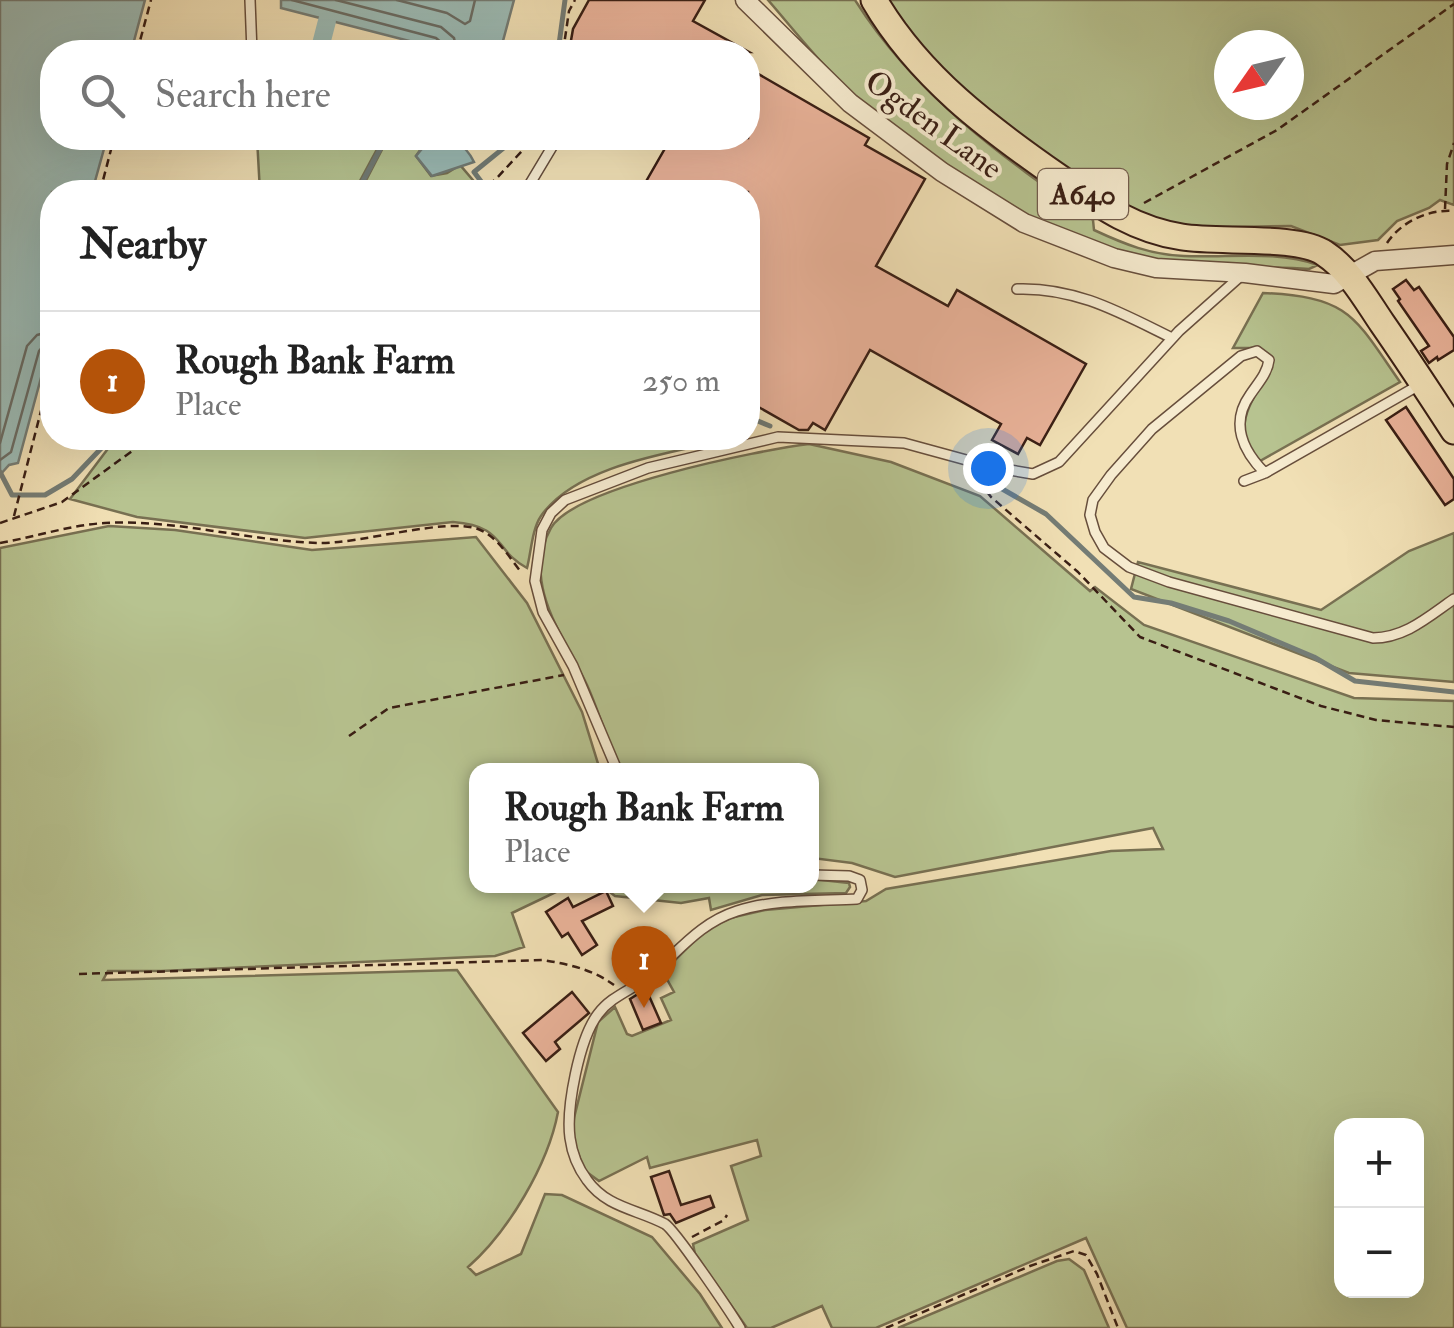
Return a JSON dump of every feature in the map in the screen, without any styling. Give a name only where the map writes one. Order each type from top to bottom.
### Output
[{"type":"main road","name":"A640","points":[[874,0],[887,22],[955,100],[991,130],[1124,220],[1180,237],[1314,246],[1349,276],[1454,430]]},
{"type":"street","name":"Ogden Lane","points":[[745,0],[850,103],[942,172],[1024,223],[1114,258],[1156,268],[1244,272],[1334,284],[1349,276]]},
{"type":"street","points":[[1349,276],[1374,262],[1454,255]]},
{"type":"lane","points":[[250,0],[252,40]]},
{"type":"lane","points":[[533,180],[550,150]]},
{"type":"lane","points":[[760,441],[778,437],[904,444],[1033,474],[1059,462],[1172,338],[1244,272]]},
{"type":"lane","points":[[1017,289],[1075,294],[1101,302],[1172,338]]},
{"type":"lane","points":[[1265,473],[1242,444],[1240,429],[1246,400],[1268,371],[1270,360],[1256,351],[1241,356],[1226,368],[1152,429],[1131,452],[1093,500],[1090,516],[1094,532],[1104,548],[1129,568],[1372,638],[1389,638],[1404,632],[1454,599]]},
{"type":"lane","points":[[1244,481],[1265,473],[1423,382]]},
{"type":"lane","points":[[615,763],[574,670],[543,612],[535,581],[542,530],[565,500],[587,489],[648,468],[721,450]]},
{"type":"lane","points":[[740,1328],[667,1225],[607,1200],[588,1182],[574,1157],[569,1134],[573,1091],[585,1038],[598,1014],[650,976],[697,931],[735,912],[764,904],[857,899],[862,890],[860,880],[849,876],[819,875]]},
{"type":"path","points":[[140,40],[152,0]]},
{"type":"path","points":[[565,40],[569,10],[575,0]]},
{"type":"path","points":[[1124,220],[1130,211],[1277,130],[1454,4]]},
{"type":"path","points":[[1444,210],[1446,164],[1454,143]]},
{"type":"path","points":[[103,180],[111,150]]},
{"type":"path","points":[[495,180],[523,150]]},
{"type":"path","points":[[1374,262],[1398,226],[1444,210],[1454,211]]},
{"type":"path","points":[[14,516],[40,413]]},
{"type":"path","points":[[0,523],[62,502],[134,450]]},
{"type":"path","points":[[985,465],[985,489],[991,497],[1078,572],[1140,637],[1322,706],[1376,720],[1454,727]]},
{"type":"path","points":[[0,543],[105,523],[186,527],[318,543],[458,525],[493,537],[522,572],[535,581]]},
{"type":"path","points":[[348,736],[389,708],[547,679],[574,670]]},
{"type":"path","points":[[78,974],[542,960],[601,976],[624,992]]},
{"type":"path","points":[[682,1242],[724,1220],[727,1214]]},
{"type":"path","points":[[886,1328],[1030,1266],[1074,1252],[1086,1255],[1097,1274],[1118,1328]]},
{"type":"green space","points":[[768,0],[855,0],[905,66],[933,95],[993,148],[1093,220],[1094,230],[1160,253],[1269,256],[1318,265],[1309,269],[1180,264],[1136,257],[1053,228],[974,185],[900,133],[839,81]]},
{"type":"green space","points":[[882,0],[1454,0],[1454,205],[1440,200],[1397,221],[1378,240],[1340,245],[1291,226],[1178,228],[1112,207],[937,72]]},
{"type":"green space","points":[[258,150],[377,150],[360,180],[259,180]]},
{"type":"green space","points":[[382,150],[420,150],[416,156],[431,176],[460,165],[473,180],[366,180]]},
{"type":"green space","points":[[1263,293],[1315,299],[1347,314],[1400,382],[1260,461],[1250,450],[1244,427],[1251,402],[1272,362],[1260,348],[1233,348]]},
{"type":"green space","points":[[809,444],[891,462],[980,496],[1090,591],[1095,587],[1144,625],[1354,698],[1454,701],[1454,1328],[1127,1328],[1086,1238],[876,1328],[832,1328],[822,1306],[771,1328],[747,1328],[695,1254],[693,1244],[748,1220],[731,1166],[761,1156],[757,1140],[650,1168],[647,1157],[599,1181],[584,1170],[572,1136],[598,1022],[615,1007],[627,1034],[632,1036],[671,1020],[661,998],[674,992],[663,972],[705,930],[730,918],[765,910],[866,901],[886,889],[1111,851],[1163,849],[1153,828],[895,877],[852,863],[819,859],[819,763],[618,763],[587,685],[549,610],[540,569],[543,549],[551,528],[567,513],[594,498],[670,473]]},
{"type":"green space","points":[[107,450],[682,450],[597,474],[556,499],[538,521],[527,568],[491,534],[470,524],[453,522],[305,538],[137,517],[70,499]]},
{"type":"green space","points":[[109,526],[175,530],[312,550],[476,537],[527,603],[582,712],[598,763],[469,763],[469,893],[554,893],[512,913],[524,947],[495,956],[108,971],[103,980],[457,970],[558,1112],[545,1154],[524,1196],[498,1235],[468,1267],[476,1275],[521,1254],[545,1194],[562,1195],[652,1237],[700,1294],[722,1328],[0,1328],[0,548]]},
{"type":"green space","points":[[1454,533],[1454,682],[1349,673],[1131,589],[1138,562],[1321,610],[1409,551]]},
{"type":"green space","points":[[819,880],[849,883],[850,887],[846,893],[762,895],[711,910],[709,898],[681,903],[611,893],[819,893]]},
{"type":"green space","points":[[1069,1259],[1084,1270],[1109,1328],[898,1328],[1057,1261]]},
{"type":"water","points":[[0,0],[145,0],[134,40],[40,40],[40,150],[104,150],[95,180],[40,180],[40,381],[18,463],[9,465],[0,475]]},
{"type":"water","points":[[281,0],[514,0],[503,40],[405,40],[281,8]]},
{"type":"water","points":[[421,150],[466,150],[474,162],[432,176],[416,156]]},
{"type":"building","points":[[589,0],[705,0],[693,21],[727,40],[571,40]]},
{"type":"building","points":[[760,75],[869,138],[865,145],[925,179],[876,266],[948,306],[957,290],[1086,364],[1040,445],[1027,438],[1018,454],[992,440],[1001,424],[870,350],[825,430],[813,423],[808,430],[799,430],[760,408],[760,180],[647,180],[664,150],[760,150]]},
{"type":"building","points":[[1406,280],[1414,290],[1419,287],[1454,337],[1454,350],[1438,360],[1437,357],[1429,363],[1421,351],[1429,346],[1393,289]]},
{"type":"building","points":[[1406,407],[1454,479],[1454,499],[1445,505],[1386,420]]},
{"type":"building","points":[[602,893],[607,893],[613,906],[582,921],[597,945],[582,955],[568,933],[562,937],[546,912],[568,898],[573,907]]},
{"type":"building","points":[[646,989],[661,1023],[643,1030],[630,999]]},
{"type":"building","points":[[572,992],[589,1013],[555,1042],[560,1049],[546,1061],[523,1033]]},
{"type":"building","points":[[669,1171],[681,1205],[710,1196],[714,1207],[676,1223],[670,1214],[664,1215],[651,1177]]},
{"type":"waterway","points":[[560,40],[565,0]]},
{"type":"waterway","points":[[322,40],[327,21]]},
{"type":"waterway","points":[[363,180],[380,150]]},
{"type":"waterway","points":[[480,180],[474,172],[501,150]]},
{"type":"waterway","points":[[760,422],[770,426]]},
{"type":"waterway","points":[[0,472],[12,495],[45,495],[72,479],[100,450]]},
{"type":"waterway","points":[[997,486],[1046,514],[1134,597],[1171,603],[1229,621],[1314,657],[1355,681],[1454,692]]},
{"type":"place","name":"Rough Bank Farm","points":[[644,1008]]}]
